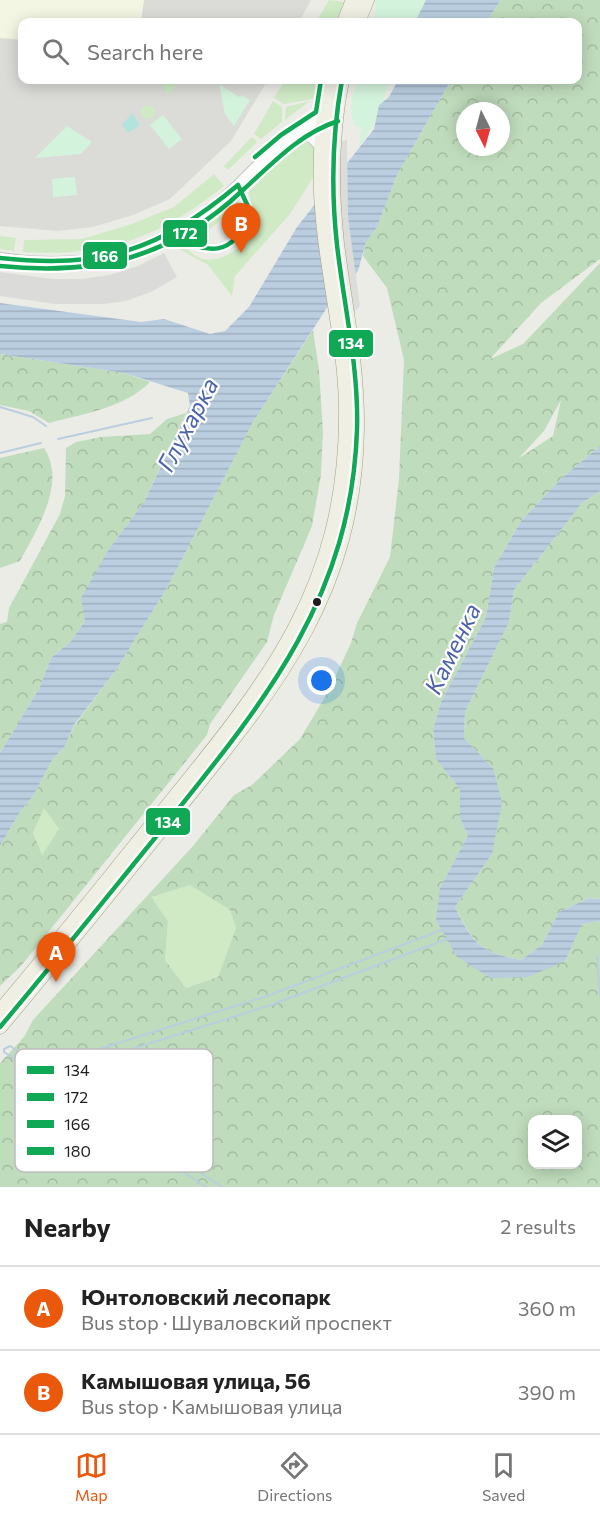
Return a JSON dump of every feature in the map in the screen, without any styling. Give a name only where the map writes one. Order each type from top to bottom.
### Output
[{"type":"main road","points":[[346,18],[353,0]]},
{"type":"main road","points":[[360,18],[367,0]]},
{"type":"main road","points":[[0,1011],[244,709],[272,670],[301,620],[329,546],[343,478],[346,414],[338,329],[322,218],[330,115],[329,84]]},
{"type":"main road","points":[[330,115],[341,84]]},
{"type":"main road","points":[[0,1027],[253,715],[282,675],[311,624],[339,549],[354,471],[357,398],[327,145]]},
{"type":"street","points":[[0,258],[41,264],[80,263],[146,246],[181,229],[209,210],[295,134],[330,115]]},
{"type":"street","points":[[295,134],[311,137],[327,145]]},
{"type":"shaded area","points":[[0,0],[311,0],[301,18],[18,18],[18,84],[266,84],[231,141],[170,199],[133,215],[93,227],[57,231],[0,226]]},
{"type":"shaded area","points":[[0,0],[144,0],[142,18],[18,18],[18,40],[0,38]]},
{"type":"shaded area","points":[[373,0],[428,0],[420,18],[374,18],[376,6]]},
{"type":"shaded area","points":[[219,84],[239,97],[242,95],[250,100],[234,126],[225,114]]},
{"type":"shaded area","points":[[358,84],[389,84],[375,122],[359,146],[361,128],[354,125],[351,107]]},
{"type":"shaded area","points":[[132,113],[140,125],[128,133],[122,125]]},
{"type":"shaded area","points":[[163,115],[182,139],[169,149],[150,125]]},
{"type":"shaded area","points":[[67,126],[92,142],[81,154],[35,158]]},
{"type":"shaded area","points":[[75,177],[77,195],[53,197],[52,179]]},
{"type":"shaded area","points":[[164,253],[177,277],[151,292],[126,301],[104,304],[55,304],[0,296],[0,272],[53,279],[81,279],[110,275],[138,266]]},
{"type":"green space","points":[[329,0],[344,2],[338,18],[318,18]]},
{"type":"green space","points":[[501,0],[600,0],[600,259],[541,303],[490,359],[523,344],[600,263],[600,446],[561,479],[521,521],[494,568],[486,617],[441,702],[433,729],[436,758],[460,789],[460,819],[468,835],[440,888],[491,978],[565,961],[582,924],[600,921],[600,1187],[0,1187],[0,1063],[24,1037],[33,1020],[193,846],[234,795],[252,785],[300,739],[328,692],[351,643],[357,623],[390,557],[399,479],[404,360],[387,288],[363,256],[366,242],[377,227],[397,175],[449,84],[582,84],[582,18],[489,18]],"holes":[[[561,400],[553,436],[519,458],[544,431]],[[190,885],[230,910],[236,928],[218,977],[186,988],[165,960],[168,921],[151,897]]]},
{"type":"green space","points":[[162,84],[176,85],[168,96]]},
{"type":"green space","points":[[283,84],[320,84],[317,98],[284,104],[274,98]]},
{"type":"green space","points":[[273,101],[282,107],[282,122],[261,139],[254,134]]},
{"type":"green space","points":[[310,101],[285,120],[286,107]]},
{"type":"green space","points":[[145,105],[151,105],[155,112],[151,119],[145,119],[141,115],[141,109]]},
{"type":"green space","points":[[252,137],[257,142],[228,170],[224,166]]},
{"type":"green space","points":[[306,139],[316,148],[313,177],[290,214],[235,276],[232,296],[208,265],[172,245],[180,244],[196,257],[211,260],[236,250],[249,237],[255,222],[248,195],[251,185],[273,161]]},
{"type":"green space","points":[[214,174],[224,186],[177,219],[154,231],[106,247],[53,253],[23,252],[24,240],[82,239],[132,224],[174,207]]},
{"type":"green space","points":[[236,199],[240,203],[239,207],[196,239],[188,236]]},
{"type":"green space","points":[[0,236],[16,238],[14,251],[0,249]]},
{"type":"green space","points":[[313,330],[319,370],[323,432],[321,475],[312,526],[274,615],[267,642],[210,724],[207,735],[21,966],[0,986],[0,846],[20,812],[33,796],[52,760],[65,746],[74,726],[116,670],[167,588],[253,422]],"holes":[[[44,808],[59,829],[42,855],[33,833]]]},
{"type":"green space","points":[[0,354],[124,373],[150,382],[140,391],[116,404],[49,423],[29,411],[0,405]]},
{"type":"green space","points":[[186,413],[144,502],[109,549],[85,621],[71,641],[51,658],[39,689],[0,753],[0,624],[7,622],[9,608],[60,514],[65,496],[66,448],[76,442],[101,437],[150,434],[167,419]]},
{"type":"green space","points":[[44,448],[50,462],[52,476],[47,506],[20,561],[0,568],[0,458]]},
{"type":"green space","points":[[600,491],[600,899],[589,898],[559,912],[542,945],[521,960],[496,954],[480,944],[473,938],[455,907],[492,854],[493,768],[464,738],[465,712],[509,622],[514,590],[582,503]]},
{"type":"green space","points":[[44,807],[59,829],[42,856],[33,834]]},
{"type":"green space","points":[[190,885],[230,910],[236,928],[218,977],[186,988],[165,960],[168,921],[150,897]]},
{"type":"water","points":[[426,0],[501,0],[489,18],[417,18]]},
{"type":"water","name":"Глухарка","points":[[396,84],[449,84],[397,175],[377,227],[366,242],[358,271],[328,306],[253,422],[167,588],[116,670],[74,725],[65,746],[52,760],[33,796],[20,812],[0,846],[0,753],[39,689],[51,658],[71,641],[85,621],[81,598],[109,549],[144,502],[190,406],[188,393],[124,373],[0,354],[0,303],[141,322],[164,319],[210,334],[225,331],[249,307],[297,227],[374,129],[379,105],[389,97]]},
{"type":"water","points":[[600,446],[600,491],[582,503],[514,590],[509,622],[465,712],[464,738],[493,768],[502,802],[492,854],[455,907],[467,930],[479,944],[496,954],[521,960],[542,945],[559,912],[589,898],[600,899],[600,921],[582,924],[565,961],[528,977],[491,978],[457,957],[436,920],[440,888],[468,835],[460,819],[460,789],[436,759],[433,729],[441,702],[486,617],[494,568],[521,521],[561,479]]},
{"type":"pier","points":[[347,140],[348,217],[360,306],[332,336],[316,224],[314,148]]},
{"type":"waterway","points":[[0,407],[33,417],[46,426]]},
{"type":"waterway","points":[[58,439],[152,418]]},
{"type":"waterway","points":[[0,453],[41,443]]},
{"type":"waterway","points":[[99,1049],[267,996],[442,930]]},
{"type":"waterway","points":[[132,1049],[271,1005],[447,939]]},
{"type":"waterway","points":[[597,957],[600,995]]},
{"type":"waterway","points":[[15,1049],[10,1046],[4,1049],[4,1052],[15,1059]]},
{"type":"waterway","points":[[184,1172],[206,1187]]},
{"type":"waterway","points":[[199,1172],[222,1187]]},
{"type":"transit line","name":"180","points":[[255,157],[281,135],[316,112],[320,84]]},
{"type":"transit line","name":"134","points":[[0,1027],[197,786],[265,695],[294,648],[319,599],[338,547],[351,491],[357,430],[356,384],[337,245],[334,204],[334,142],[341,84]]},
{"type":"transit line","name":"172","points":[[0,266],[69,268],[101,264],[160,247],[216,213],[299,141],[338,121]]},
{"type":"transit line","name":"166","points":[[0,258],[69,261],[128,250],[155,240],[182,226],[238,185],[251,213],[236,239],[227,245],[208,249],[169,235]]},
{"type":"place","name":"Камышовая улица, 56","points":[[241,253]]},
{"type":"place","name":"Юнтоловский лесопарк","points":[[56,982]]},
{"type":"water label","name":"Каменка","points":[[453,649]]}]
